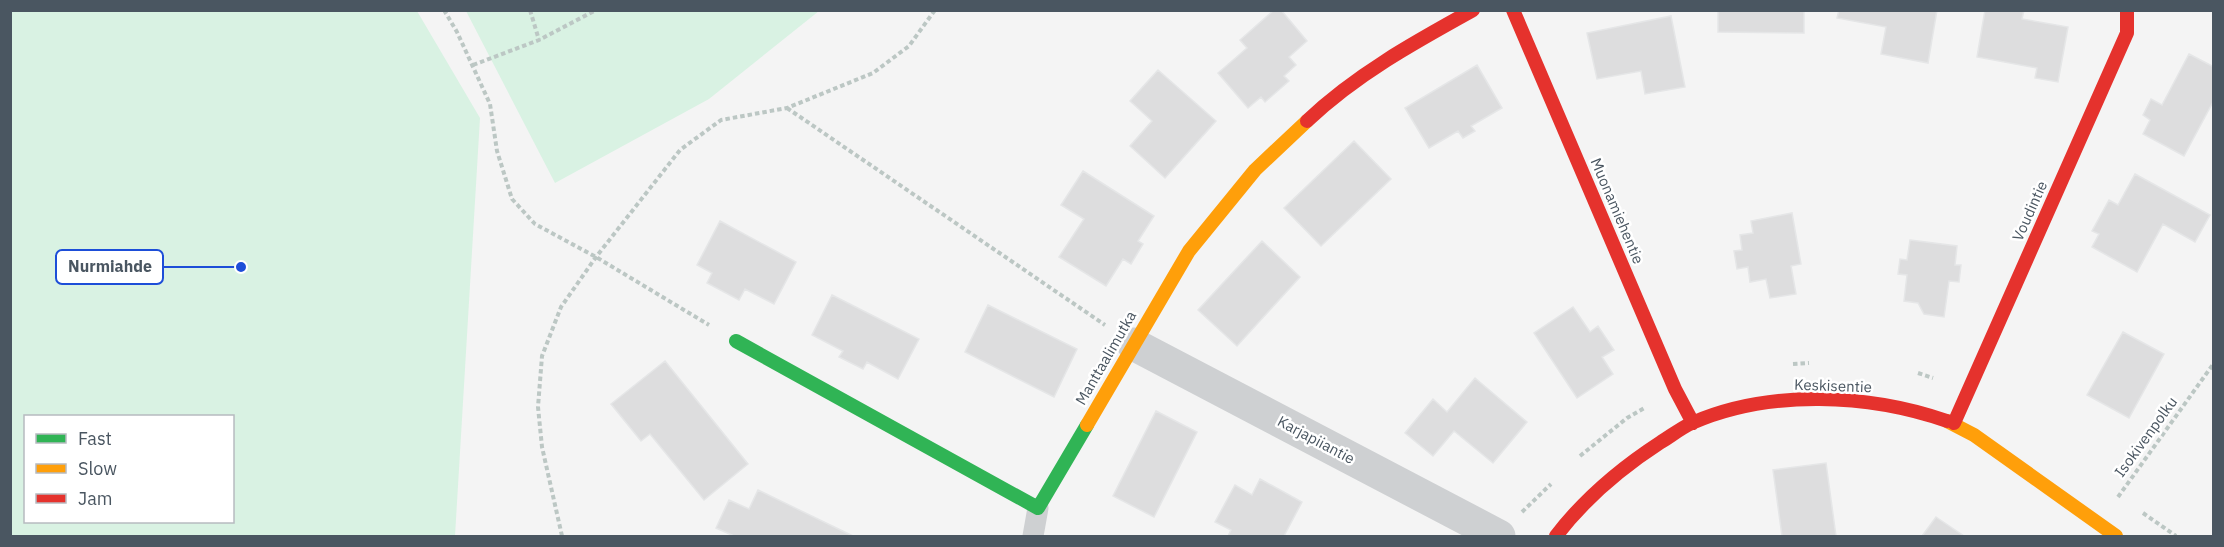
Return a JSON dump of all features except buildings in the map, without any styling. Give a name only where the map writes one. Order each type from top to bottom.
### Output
[{"type":"street","name":"Manttaalimutka","points":[[1038,508],[1189,251],[1255,170],[1328,101],[1409,45],[1473,10]]},
{"type":"street","name":"Muonamiehentie","points":[[1513,10],[1692,423]]},
{"type":"street","name":"Voudintie","points":[[1954,423],[2127,33],[2127,10]]},
{"type":"street","points":[[736,341],[1038,508]]},
{"type":"street","name":"Karjapiiantie","points":[[1133,344],[1498,537]]},
{"type":"street","name":"Keskisentie","points":[[1556,537],[1570,516],[1606,482],[1645,453],[1692,423],[1744,408],[1796,399],[1854,401],[1899,406],[1954,423],[2100,532]]},
{"type":"lane","points":[[1033,537],[1038,508]]},
{"type":"path","points":[[444,10],[473,65],[490,104],[497,151],[512,199],[535,224],[596,257],[736,341]]},
{"type":"path","points":[[530,10],[539,40]]},
{"type":"path","points":[[473,65],[539,40],[596,10]]},
{"type":"path","points":[[562,537],[543,447],[538,407],[542,356],[561,307],[596,257],[680,150],[721,120],[787,108],[873,73],[909,46],[934,10]]},
{"type":"path","points":[[787,108],[1133,344]]},
{"type":"path","name":"Isokivenpolku","points":[[2100,532],[2119,495],[2214,363]]},
{"type":"green space","points":[[10,11],[417,11],[480,118],[455,536],[11,536]]},
{"type":"green space","points":[[466,11],[819,11],[709,99],[555,183]]},
{"type":"traffic: fast","points":[[736,341],[1038,508],[1087,425]]},
{"type":"traffic: slow","points":[[1087,425],[1189,251],[1255,170],[1307,121]]},
{"type":"traffic: slow","points":[[1947,421],[1974,435],[2116,536]]},
{"type":"traffic: jam","points":[[1307,121],[1365,74],[1473,10]]},
{"type":"traffic: jam","points":[[1513,10],[1675,389],[1693,423]]},
{"type":"traffic: jam","points":[[1954,423],[2127,33],[2127,10]]},
{"type":"traffic: jam","points":[[1556,536],[1591,496],[1632,462],[1688,425],[1722,412],[1786,400],[1820,399],[1885,405],[1947,421]]},
{"type":"place","name":"Nurmiahde","points":[[241,267]]}]
